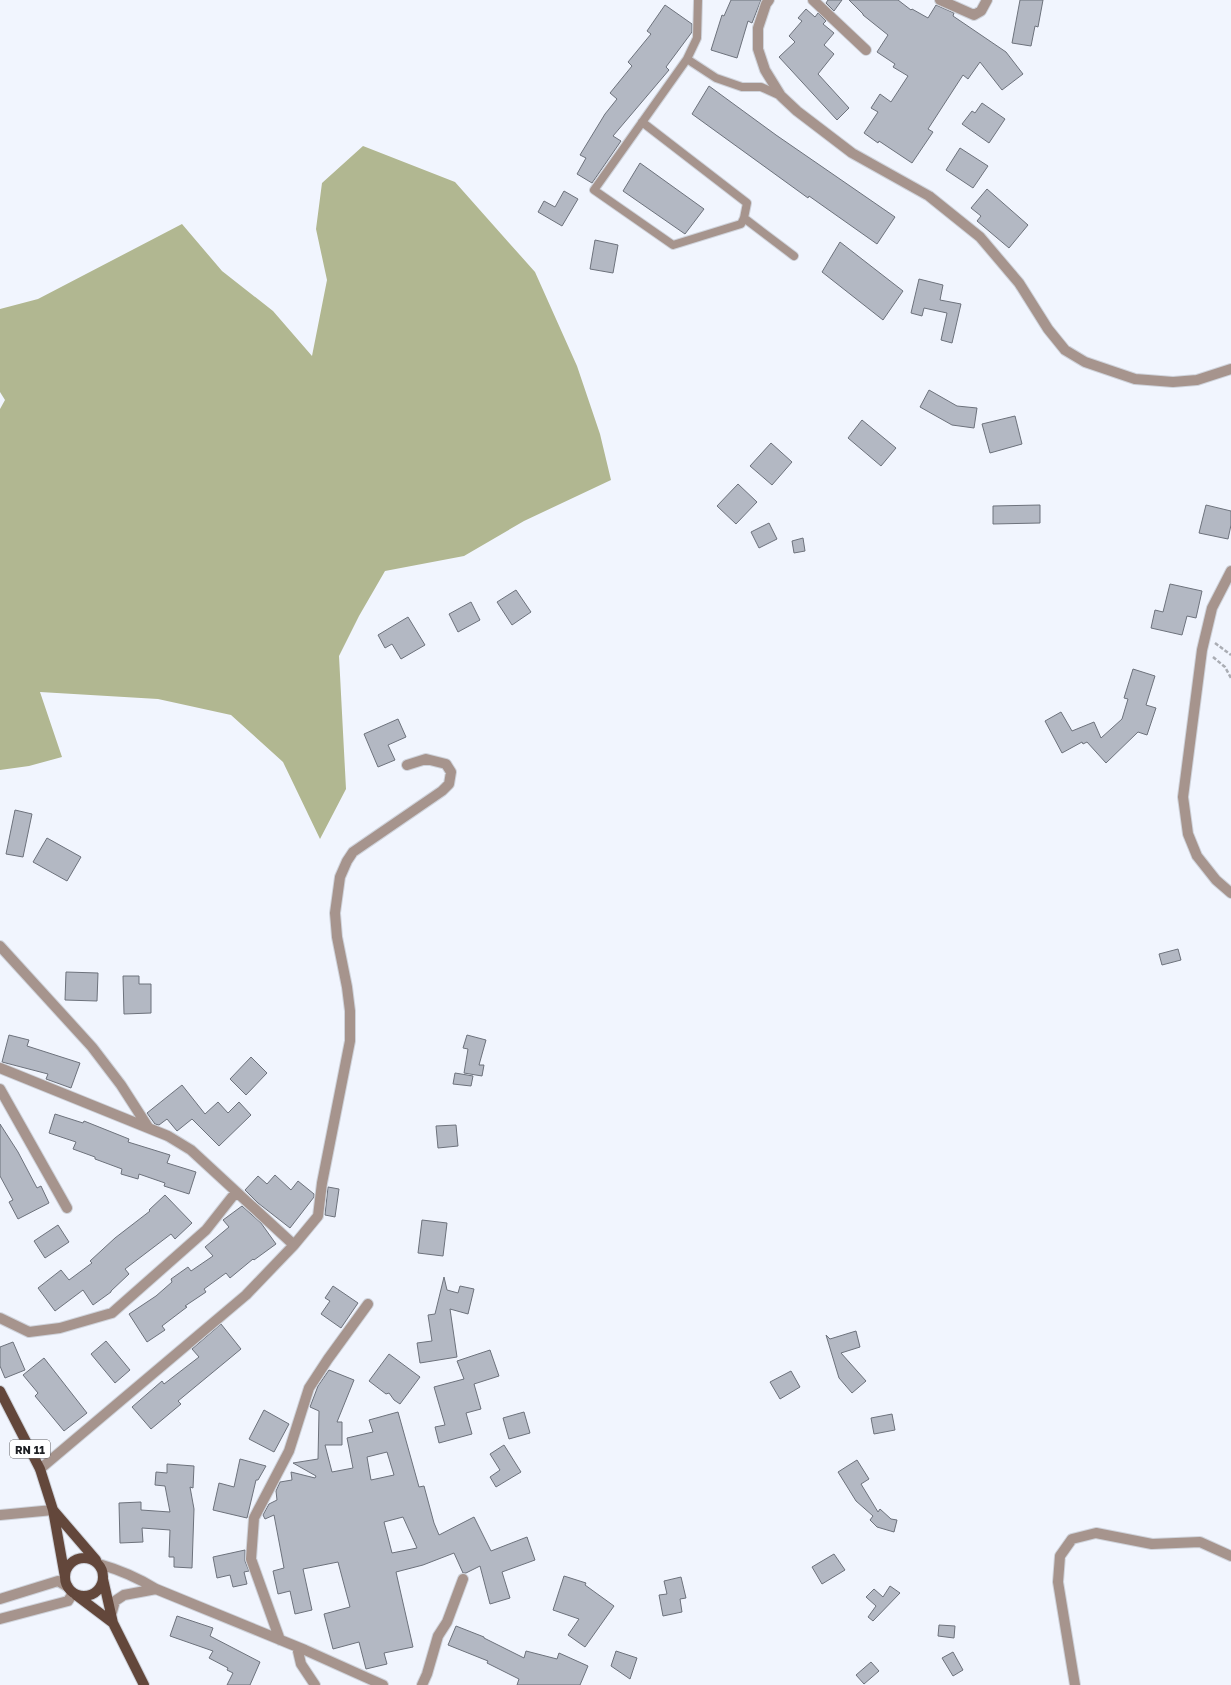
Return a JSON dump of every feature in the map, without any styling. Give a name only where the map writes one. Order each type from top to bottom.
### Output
[{"type":"main road","name":"RN 11","points":[[0,1391],[40,1469],[53,1510],[69,1586]]},
{"type":"main road","name":"RN 11","points":[[53,1510],[98,1564]]},
{"type":"main road","points":[[113,1623],[69,1586],[66,1571],[74,1560],[80,1557],[88,1557],[98,1564],[103,1570],[103,1579],[112,1612],[113,1623],[144,1685]]},
{"type":"main road","points":[[69,1586],[86,1596],[92,1594],[100,1587],[103,1579]]},
{"type":"street","points":[[769,0],[766,4],[758,28],[758,49],[765,70],[781,96],[797,111],[852,153],[929,196],[980,237],[1019,283],[1048,329],[1065,350],[1085,362],[1135,379],[1173,382],[1197,380],[1231,369]]},
{"type":"street","points":[[813,0],[866,50]]},
{"type":"street","points":[[940,0],[974,15],[981,11],[987,0]]},
{"type":"street","points":[[1231,571],[1212,608],[1202,650],[1183,797],[1188,834],[1197,856],[1216,880],[1231,893]]},
{"type":"street","points":[[40,1469],[246,1295],[294,1245],[318,1216],[322,1183],[350,1041],[350,1011],[348,993],[337,937],[335,913],[340,877],[346,861],[353,852],[442,791],[449,784],[451,772],[446,764],[426,759],[407,765]]},
{"type":"street","points":[[0,946],[92,1047],[122,1085],[148,1127]]},
{"type":"street","points":[[0,1068],[168,1136],[191,1150],[294,1245]]},
{"type":"street","points":[[0,1089],[67,1208]]},
{"type":"street","points":[[0,1318],[29,1332],[60,1328],[112,1312],[206,1230],[236,1192]]},
{"type":"street","points":[[280,1640],[251,1559],[254,1518],[288,1451],[309,1388],[368,1304]]},
{"type":"street","points":[[0,1515],[53,1510]]},
{"type":"street","points":[[1075,1685],[1058,1582],[1060,1556],[1072,1539],[1096,1533],[1152,1544],[1200,1542],[1231,1556]]},
{"type":"street","points":[[98,1564],[117,1569],[137,1577],[156,1589],[297,1647],[383,1685]]},
{"type":"street","points":[[422,1685],[427,1674],[438,1636],[447,1622],[462,1579]]},
{"type":"street","points":[[0,1599],[58,1581],[69,1586],[68,1600],[0,1618]]},
{"type":"street","points":[[112,1612],[115,1601],[124,1595],[156,1589]]},
{"type":"street","points":[[297,1647],[301,1664],[315,1685]]},
{"type":"lane","points":[[642,122],[747,203],[744,218],[741,224],[673,245],[594,190],[642,122],[687,59],[697,38],[698,0]]},
{"type":"lane","points":[[687,59],[716,78],[742,87],[761,87],[781,96]]},
{"type":"lane","points":[[744,218],[794,256]]},
{"type":"path","points":[[1206,636],[1231,655]]},
{"type":"path","points":[[1202,650],[1215,658],[1225,667],[1231,678]]},
{"type":"green space","points":[[363,146],[455,182],[535,272],[577,366],[600,434],[611,480],[524,521],[464,556],[385,571],[359,616],[339,656],[346,789],[320,839],[283,762],[231,715],[158,699],[40,692],[62,757],[29,766],[0,770],[0,409],[5,400],[0,392],[0,309],[38,299],[182,224],[222,271],[273,311],[312,356],[327,280],[316,229],[322,183]]},
{"type":"building","points":[[731,0],[761,0],[752,23],[748,21],[737,58],[711,50],[722,15],[724,16]]},
{"type":"building","points":[[828,0],[842,0],[834,11],[826,3]]},
{"type":"building","points":[[849,0],[898,0],[911,10],[912,9],[928,18],[936,5],[954,13],[953,16],[1006,52],[1023,74],[1002,90],[980,62],[968,79],[963,75],[928,129],[933,132],[912,163],[864,133],[878,112],[871,108],[880,94],[891,102],[908,76],[893,67],[895,64],[877,52],[888,35],[863,15]]},
{"type":"building","points":[[1020,0],[1043,0],[1038,27],[1035,26],[1031,46],[1012,43]]},
{"type":"building","points":[[665,5],[692,24],[692,32],[666,67],[669,70],[613,136],[621,141],[592,183],[577,174],[586,158],[580,155],[605,114],[617,99],[610,93],[632,66],[628,62],[651,34],[647,31]]},
{"type":"building","points":[[806,9],[815,17],[818,13],[826,21],[823,24],[834,33],[824,45],[834,54],[818,74],[849,108],[837,120],[779,57],[795,42],[789,36],[802,21],[798,18]]},
{"type":"building","points":[[709,86],[776,135],[895,217],[877,244],[809,196],[808,198],[692,114]]},
{"type":"building","points":[[982,103],[1005,119],[989,143],[962,124],[972,111],[975,113]]},
{"type":"building","points":[[960,148],[988,166],[973,188],[946,170]]},
{"type":"building","points":[[640,163],[704,209],[685,234],[623,191]]},
{"type":"building","points":[[987,189],[1028,225],[1009,248],[977,221],[981,216],[971,208]]},
{"type":"building","points":[[564,191],[578,199],[562,226],[538,212],[544,201],[555,207]]},
{"type":"building","points":[[595,240],[618,245],[613,273],[590,269]]},
{"type":"building","points":[[840,242],[903,291],[883,320],[822,272]]},
{"type":"building","points":[[919,279],[943,285],[940,300],[961,304],[952,343],[941,340],[947,313],[924,308],[922,316],[911,313]]},
{"type":"building","points":[[929,390],[957,406],[977,408],[974,428],[952,425],[920,407]]},
{"type":"building","points":[[1015,416],[1022,444],[990,453],[982,424]]},
{"type":"building","points":[[862,420],[896,448],[881,466],[848,438]]},
{"type":"building","points":[[771,443],[792,462],[772,485],[750,466]]},
{"type":"building","points":[[738,484],[757,502],[736,524],[717,506]]},
{"type":"building","points":[[1040,505],[1040,523],[993,524],[993,506]]},
{"type":"building","points":[[1206,505],[1231,511],[1231,525],[1228,539],[1199,533]]},
{"type":"building","points":[[769,523],[777,539],[759,548],[751,532]]},
{"type":"building","points":[[803,538],[805,551],[794,553],[792,541]]},
{"type":"building","points":[[1170,584],[1202,591],[1196,618],[1187,616],[1182,635],[1151,628],[1155,610],[1163,612]]},
{"type":"building","points":[[516,590],[531,612],[512,625],[497,602]]},
{"type":"building","points":[[471,602],[480,620],[458,632],[449,614]]},
{"type":"building","points":[[408,617],[425,645],[401,659],[392,644],[385,648],[378,635]]},
{"type":"building","points":[[1133,669],[1155,676],[1146,705],[1156,708],[1147,735],[1138,732],[1106,763],[1087,742],[1083,744],[1082,742],[1062,753],[1045,721],[1061,712],[1072,731],[1094,722],[1101,738],[1122,719],[1128,699],[1124,698]]},
{"type":"building","points":[[398,719],[406,737],[388,745],[395,760],[378,767],[364,734]]},
{"type":"building","points":[[15,810],[32,814],[23,857],[6,854]]},
{"type":"building","points":[[47,838],[81,857],[67,881],[33,862]]},
{"type":"building","points":[[1178,949],[1181,960],[1162,965],[1159,954]]},
{"type":"building","points":[[66,972],[98,973],[97,1001],[65,1000]]},
{"type":"building","points":[[123,976],[139,976],[139,984],[151,984],[151,1013],[124,1014]]},
{"type":"building","points":[[9,1035],[29,1040],[27,1046],[80,1063],[71,1088],[46,1079],[48,1074],[2,1062]]},
{"type":"building","points":[[467,1035],[486,1040],[479,1065],[484,1065],[482,1076],[464,1073],[468,1049],[463,1048]]},
{"type":"building","points":[[251,1057],[267,1073],[246,1095],[230,1079]]},
{"type":"building","points":[[455,1073],[473,1076],[471,1086],[453,1084]]},
{"type":"building","points":[[182,1085],[205,1114],[218,1102],[228,1113],[239,1102],[251,1115],[219,1146],[192,1119],[177,1131],[167,1119],[159,1125],[155,1124],[147,1113]]},
{"type":"building","points":[[55,1114],[83,1123],[84,1121],[129,1139],[128,1142],[170,1155],[167,1163],[196,1172],[189,1194],[164,1186],[165,1183],[139,1174],[138,1179],[121,1174],[122,1169],[73,1149],[76,1142],[49,1133]]},
{"type":"building","points":[[0,1124],[18,1152],[37,1188],[41,1186],[49,1203],[18,1219],[9,1202],[13,1200],[0,1176]]},
{"type":"building","points":[[456,1125],[458,1146],[438,1148],[436,1126]]},
{"type":"building","points":[[275,1175],[291,1190],[298,1181],[314,1194],[314,1197],[290,1228],[258,1203],[245,1190],[258,1176],[267,1184]]},
{"type":"building","points":[[328,1187],[339,1189],[335,1217],[325,1215]]},
{"type":"building","points":[[165,1195],[192,1223],[175,1239],[171,1234],[125,1269],[129,1274],[111,1292],[93,1305],[83,1290],[55,1311],[38,1288],[61,1270],[69,1280],[92,1263],[90,1261],[115,1238],[150,1211],[149,1210]]},
{"type":"building","points":[[242,1206],[261,1223],[276,1244],[254,1260],[253,1259],[230,1278],[226,1273],[204,1289],[206,1292],[185,1306],[187,1307],[162,1326],[165,1330],[147,1342],[129,1314],[156,1296],[172,1282],[171,1279],[188,1267],[191,1271],[213,1256],[205,1247],[229,1227],[223,1220]]},
{"type":"building","points":[[422,1220],[447,1223],[443,1256],[418,1253]]},
{"type":"building","points":[[58,1225],[69,1242],[45,1258],[34,1241]]},
{"type":"building","points":[[444,1277],[447,1290],[458,1293],[460,1286],[474,1289],[468,1314],[450,1309],[457,1357],[420,1363],[417,1343],[432,1341],[428,1315],[435,1314]]},
{"type":"building","points":[[333,1286],[358,1303],[341,1328],[321,1314],[330,1301],[325,1298]]},
{"type":"building","points":[[221,1324],[241,1349],[178,1401],[181,1404],[151,1429],[132,1407],[162,1381],[164,1384],[199,1357],[192,1349]]},
{"type":"building","points":[[856,1331],[860,1347],[841,1353],[866,1381],[852,1393],[839,1378],[826,1335],[830,1339]]},
{"type":"building","points":[[106,1341],[130,1370],[115,1383],[91,1354]]},
{"type":"building","points":[[13,1342],[25,1370],[5,1378],[0,1366],[0,1347]]},
{"type":"building","points":[[490,1350],[499,1376],[474,1384],[481,1409],[466,1413],[472,1434],[439,1443],[435,1427],[445,1425],[434,1387],[464,1379],[457,1361]]},
{"type":"building","points":[[389,1354],[420,1377],[400,1404],[394,1400],[389,1393],[386,1394],[369,1381]]},
{"type":"building","points":[[44,1358],[87,1413],[64,1431],[35,1396],[38,1393],[23,1375]]},
{"type":"building","points":[[329,1370],[354,1380],[337,1422],[342,1422],[342,1445],[325,1445],[332,1472],[353,1468],[347,1438],[373,1432],[369,1420],[398,1412],[419,1487],[424,1486],[434,1523],[439,1535],[474,1517],[491,1551],[527,1537],[535,1560],[502,1572],[510,1598],[490,1604],[480,1566],[463,1573],[454,1553],[423,1565],[396,1572],[413,1647],[384,1653],[387,1664],[366,1669],[359,1642],[333,1649],[324,1614],[350,1607],[338,1562],[303,1569],[312,1610],[295,1614],[290,1591],[278,1594],[273,1571],[284,1568],[274,1515],[265,1519],[263,1515],[269,1504],[277,1500],[276,1491],[280,1482],[292,1480],[291,1472],[315,1478],[316,1476],[293,1463],[318,1459],[319,1411],[310,1407],[318,1386]],"holes":[[[387,1452],[394,1475],[371,1480],[367,1457]],[[403,1517],[417,1548],[392,1553],[384,1522]]]},
{"type":"building","points":[[791,1371],[800,1387],[780,1399],[770,1382]]},
{"type":"building","points":[[264,1410],[289,1424],[274,1452],[249,1439]]},
{"type":"building","points":[[524,1412],[530,1433],[509,1439],[503,1418]]},
{"type":"building","points":[[892,1414],[895,1430],[874,1434],[871,1418]]},
{"type":"building","points":[[504,1445],[521,1472],[496,1487],[490,1477],[500,1470],[490,1454]]},
{"type":"building","points":[[240,1459],[266,1466],[258,1480],[256,1480],[247,1518],[213,1510],[219,1483],[234,1487]]},
{"type":"building","points":[[857,1460],[869,1479],[861,1484],[878,1512],[880,1509],[891,1519],[897,1520],[894,1532],[877,1527],[870,1520],[873,1516],[856,1501],[838,1472]]},
{"type":"building","points":[[167,1464],[194,1466],[193,1488],[190,1487],[194,1509],[192,1568],[174,1567],[174,1557],[169,1557],[170,1530],[142,1528],[143,1542],[120,1543],[119,1503],[141,1502],[141,1510],[170,1512],[165,1486],[155,1485],[156,1472],[167,1473]]},
{"type":"building","points":[[245,1550],[245,1561],[249,1571],[244,1572],[247,1584],[233,1587],[230,1575],[217,1578],[213,1557]]},
{"type":"building","points":[[834,1554],[845,1570],[822,1584],[812,1567]]},
{"type":"building","points":[[564,1576],[586,1583],[585,1585],[614,1606],[585,1647],[568,1635],[579,1619],[553,1610]]},
{"type":"building","points":[[681,1577],[686,1598],[680,1599],[682,1612],[663,1616],[659,1595],[667,1594],[664,1581]]},
{"type":"building","points":[[890,1586],[900,1593],[873,1621],[868,1617],[876,1606],[866,1597],[874,1589],[883,1597]]},
{"type":"building","points":[[177,1616],[213,1628],[210,1636],[260,1662],[250,1685],[227,1685],[233,1673],[227,1670],[228,1668],[209,1658],[213,1651],[170,1636]]},
{"type":"building","points":[[939,1625],[955,1626],[954,1638],[938,1636]]},
{"type":"building","points":[[456,1626],[484,1637],[524,1658],[526,1651],[557,1659],[559,1653],[588,1666],[580,1685],[517,1685],[519,1679],[487,1663],[488,1661],[448,1645]]},
{"type":"building","points":[[616,1651],[637,1658],[630,1679],[611,1666]]},
{"type":"building","points":[[953,1652],[963,1670],[953,1676],[942,1658]]},
{"type":"building","points":[[871,1662],[879,1671],[864,1684],[856,1675]]}]
